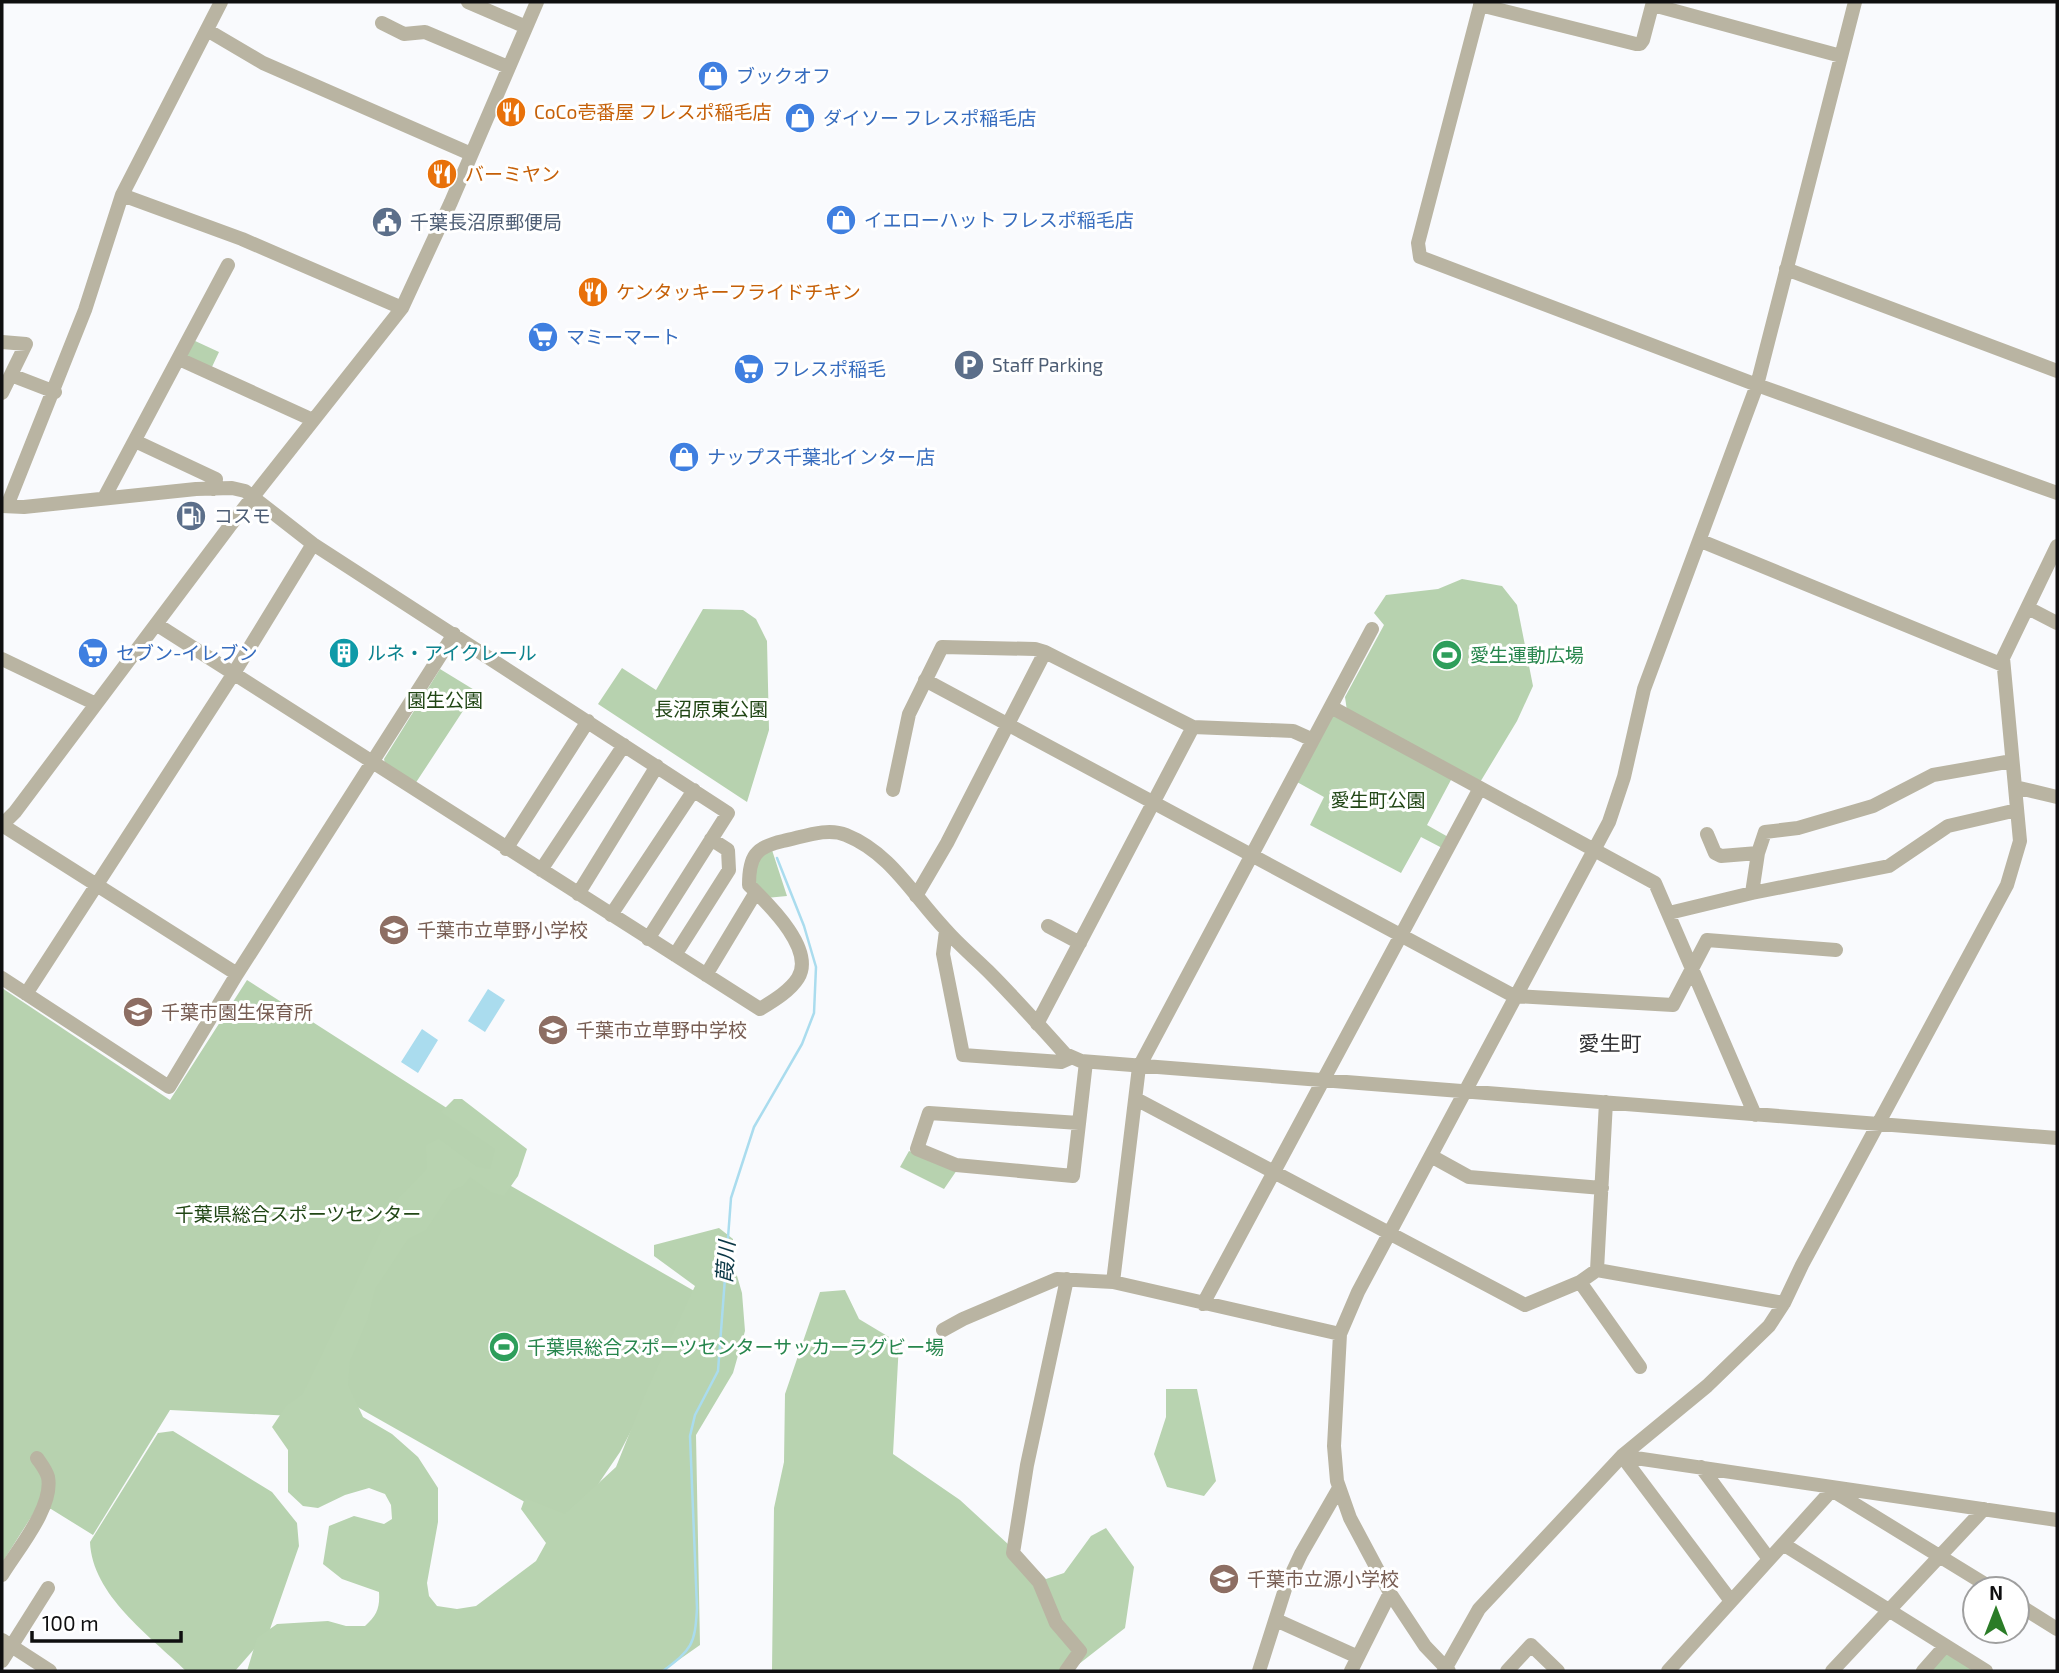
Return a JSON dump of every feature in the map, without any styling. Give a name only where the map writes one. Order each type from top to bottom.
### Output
[{"type":"street","points":[[221,2],[122,195],[85,310],[55,391],[5,506],[24,507],[214,489],[232,488],[245,491],[313,544],[694,790],[728,813],[648,939]]},
{"type":"street","points":[[468,2],[526,27]]},
{"type":"street","points":[[237,974],[2,825],[253,496],[402,308],[537,2]]},
{"type":"street","points":[[1856,2],[1757,385],[1644,690],[1622,786],[1609,822],[1346,1315],[1340,1334],[1334,1446],[1339,1488],[1350,1518],[1390,1593],[1425,1646],[1446,1670],[1479,1609],[1622,1456],[1707,1386],[1769,1326],[1784,1303],[1877,1124],[2007,885],[2020,841],[2003,659],[2057,546]]},
{"type":"street","points":[[1841,56],[1653,3],[1640,44],[1481,3],[1418,243],[1420,257],[1757,385],[2057,493]]},
{"type":"street","points":[[382,23],[404,34],[425,32],[508,67]]},
{"type":"street","points":[[206,30],[263,63],[471,154]]},
{"type":"street","points":[[122,195],[242,239],[402,308]]},
{"type":"street","points":[[104,498],[229,265]]},
{"type":"street","points":[[1786,269],[2057,371]]},
{"type":"street","points":[[2,342],[26,344],[2,393]]},
{"type":"street","points":[[179,359],[313,420]]},
{"type":"street","points":[[11,374],[55,391]]},
{"type":"street","points":[[135,441],[216,479],[214,489]]},
{"type":"street","points":[[1700,541],[2003,665]]},
{"type":"street","points":[[26,994],[234,673],[313,544]]},
{"type":"street","points":[[2028,608],[2057,622]]},
{"type":"street","points":[[156,624],[760,1009],[791,986],[799,977],[802,967],[793,937],[773,908],[749,885],[749,866],[756,852],[777,842],[829,831],[858,841],[895,868],[946,931],[1070,1058],[1139,1067],[2057,1138]]},
{"type":"street","points":[[1114,1282],[1139,1067],[1372,629]]},
{"type":"street","points":[[2,978],[169,1087],[237,974],[454,634]]},
{"type":"street","points":[[893,790],[909,714],[942,647],[1035,649],[1194,727],[1293,731],[1313,740]]},
{"type":"street","points":[[916,896],[947,844],[1045,652]]},
{"type":"street","points":[[2,659],[96,704]]},
{"type":"street","points":[[925,680],[1514,996],[1673,1005],[1707,940],[1836,950]]},
{"type":"street","points":[[1331,707],[1655,883],[1755,1115]]},
{"type":"street","points":[[506,849],[588,721]]},
{"type":"street","points":[[1037,1024],[1194,727]]},
{"type":"street","points":[[541,870],[624,745]]},
{"type":"street","points":[[1752,893],[1758,853],[1765,832],[1798,828],[1872,806],[1933,775],[2012,761]]},
{"type":"street","points":[[578,894],[657,766]]},
{"type":"street","points":[[2015,787],[2057,797]]},
{"type":"street","points":[[1203,1304],[1480,788]]},
{"type":"street","points":[[611,915],[694,790]]},
{"type":"street","points":[[1669,913],[1752,893],[1889,866],[1948,826],[2017,810]]},
{"type":"street","points":[[1707,834],[1714,853],[1721,856],[1758,853]]},
{"type":"street","points":[[675,955],[729,870],[728,850],[711,839]]},
{"type":"street","points":[[706,975],[756,892]]},
{"type":"street","points":[[1048,926],[1080,943]]},
{"type":"street","points":[[946,931],[943,954],[963,1055],[1061,1062],[1070,1058]]},
{"type":"street","points":[[1079,1123],[929,1113],[917,1149],[956,1165],[1073,1176],[1086,1062]]},
{"type":"street","points":[[1136,1099],[1525,1304],[1580,1282],[1597,1270],[1784,1303]]},
{"type":"street","points":[[1597,1270],[1606,1102]]},
{"type":"street","points":[[1431,1156],[1469,1177],[1602,1188]]},
{"type":"street","points":[[943,1330],[1057,1279],[1067,1279],[1114,1282],[1340,1334]]},
{"type":"street","points":[[1066,1671],[1080,1650],[1056,1623],[1038,1581],[1013,1553],[1029,1452],[1067,1279]]},
{"type":"street","points":[[1580,1282],[1640,1367]]},
{"type":"street","points":[[1622,1456],[2057,1520]]},
{"type":"street","points":[[1622,1456],[1731,1601]]},
{"type":"street","points":[[2,1575],[41,1513],[47,1494],[46,1471],[37,1458]]},
{"type":"street","points":[[1701,1467],[1769,1559]]},
{"type":"street","points":[[1668,1671],[1783,1544],[1827,1487]]},
{"type":"street","points":[[1827,1487],[1971,1575]]},
{"type":"street","points":[[1259,1671],[1286,1587],[1301,1554],[1339,1488]]},
{"type":"street","points":[[1832,1671],[1887,1609],[1984,1509]]},
{"type":"street","points":[[1783,1544],[1986,1671]]},
{"type":"street","points":[[2,1661],[7,1643],[48,1588]]},
{"type":"street","points":[[1352,1671],[1390,1593]]},
{"type":"street","points":[[2031,1613],[2057,1629]]},
{"type":"street","points":[[1276,1620],[1358,1657]]},
{"type":"street","points":[[7,1643],[48,1671]]},
{"type":"street","points":[[1507,1671],[1531,1645],[1558,1671]]},
{"type":"street","points":[[1923,1671],[1945,1646]]},
{"type":"green space","points":[[193,340],[219,352],[211,369],[185,358]]},
{"type":"green space","name":"愛生運動広場","points":[[1462,579],[1502,586],[1517,605],[1533,686],[1517,721],[1479,784],[1347,711],[1345,697],[1384,625],[1374,613],[1386,595],[1438,589]]},
{"type":"green space","name":"長沼原東公園","points":[[703,609],[743,610],[756,619],[767,641],[769,730],[747,802],[598,704],[622,668],[656,690]]},
{"type":"green space","name":"園生公園","points":[[440,669],[476,691],[415,784],[385,764],[384,759]]},
{"type":"green space","name":"愛生町公園","points":[[1333,715],[1452,778],[1427,825],[1450,838],[1444,849],[1421,837],[1401,873],[1310,825],[1324,797],[1297,782]]},
{"type":"green space","points":[[771,847],[787,896],[766,898],[753,880],[760,855]]},
{"type":"green space","name":"千葉県総合スポーツセンター","points":[[247,980],[514,1151],[497,1178],[696,1292],[697,1305],[620,1452],[569,1527],[315,1383],[293,1416],[170,1410],[93,1535],[51,1509],[35,1511],[2,1563],[2,988],[170,1100]]},
{"type":"green space","points":[[454,1099],[462,1099],[527,1149],[518,1176],[504,1196],[491,1192],[470,1177],[463,1186],[452,1190],[426,1230],[408,1239],[375,1289],[368,1318],[350,1361],[348,1385],[363,1417],[392,1434],[418,1457],[438,1488],[438,1522],[427,1583],[429,1596],[437,1606],[457,1609],[476,1606],[536,1561],[546,1543],[521,1509],[525,1498],[565,1514],[616,1467],[644,1397],[695,1286],[654,1256],[654,1245],[719,1228],[733,1239],[733,1262],[742,1293],[745,1331],[733,1373],[696,1435],[700,1645],[663,1671],[247,1671],[257,1638],[277,1624],[328,1621],[346,1626],[365,1626],[377,1611],[379,1592],[342,1579],[323,1564],[329,1526],[354,1516],[384,1524],[392,1519],[391,1505],[385,1494],[369,1488],[345,1495],[318,1508],[303,1506],[288,1492],[288,1450],[272,1427],[286,1406],[303,1394],[395,1202],[427,1169],[426,1145],[439,1139],[477,1167],[490,1169],[495,1149],[441,1112]]},
{"type":"green space","points":[[909,1151],[957,1170],[944,1189],[900,1167]]},
{"type":"green space","points":[[845,1290],[859,1319],[899,1343],[893,1454],[960,1500],[1046,1579],[1064,1573],[1091,1536],[1106,1528],[1134,1567],[1125,1628],[1070,1671],[772,1671],[774,1508],[784,1462],[785,1394],[820,1292]]},
{"type":"green space","points":[[1166,1389],[1197,1389],[1216,1481],[1204,1496],[1167,1487],[1154,1454],[1166,1417]]},
{"type":"green space","points":[[173,1431],[272,1492],[297,1523],[299,1546],[269,1632],[235,1671],[186,1671],[125,1613],[101,1580],[93,1561],[90,1542],[158,1433]]},
{"type":"green space","points":[[1946,1651],[1982,1671],[1927,1671]]},
{"type":"water","points":[[488,989],[505,1000],[485,1032],[468,1021]]},
{"type":"water","points":[[422,1029],[438,1040],[418,1073],[401,1062]]},
{"type":"waterway","name":"葭川","points":[[663,1671],[686,1651],[695,1630],[697,1608],[690,1436],[695,1415],[718,1371],[731,1198],[754,1127],[802,1044],[814,1013],[816,967],[804,926],[777,858]]},
{"type":"place","name":"ブックオフ","points":[[713,76]]},
{"type":"place","name":"CoCo壱番屋 フレスポ稲毛店","points":[[511,112]]},
{"type":"place","name":"ダイソー フレスポ稲毛店","points":[[800,118]]},
{"type":"place","name":"バーミヤン","points":[[442,174]]},
{"type":"place","name":"イエローハット フレスポ稲毛店","points":[[841,220]]},
{"type":"place","name":"千葉長沼原郵便局","points":[[387,222]]},
{"type":"place","name":"ケンタッキーフライドチキン","points":[[593,292]]},
{"type":"place","name":"マミーマート","points":[[543,337]]},
{"type":"place","name":"Staff Parking","points":[[969,365]]},
{"type":"place","name":"フレスポ稲毛","points":[[749,369]]},
{"type":"place","name":"ナップス千葉北インター店","points":[[684,457]]},
{"type":"place","name":"コスモ","points":[[191,516]]},
{"type":"place","name":"セブン-イレブン","points":[[93,653]]},
{"type":"place","name":"ルネ・アイクレール","points":[[344,653]]},
{"type":"place","name":"愛生運動広場","points":[[1447,655]]},
{"type":"place","name":"千葉市立草野小学校","points":[[394,930]]},
{"type":"place","name":"千葉市園生保育所","points":[[138,1012]]},
{"type":"place","name":"千葉市立草野中学校","points":[[553,1030]]},
{"type":"place","name":"千葉県総合スポーツセンターサッカーラグビー場","points":[[504,1347]]},
{"type":"place","name":"千葉市立源小学校","points":[[1224,1579]]},
{"type":"district","name":"愛生町","points":[[1610,1044]]}]
